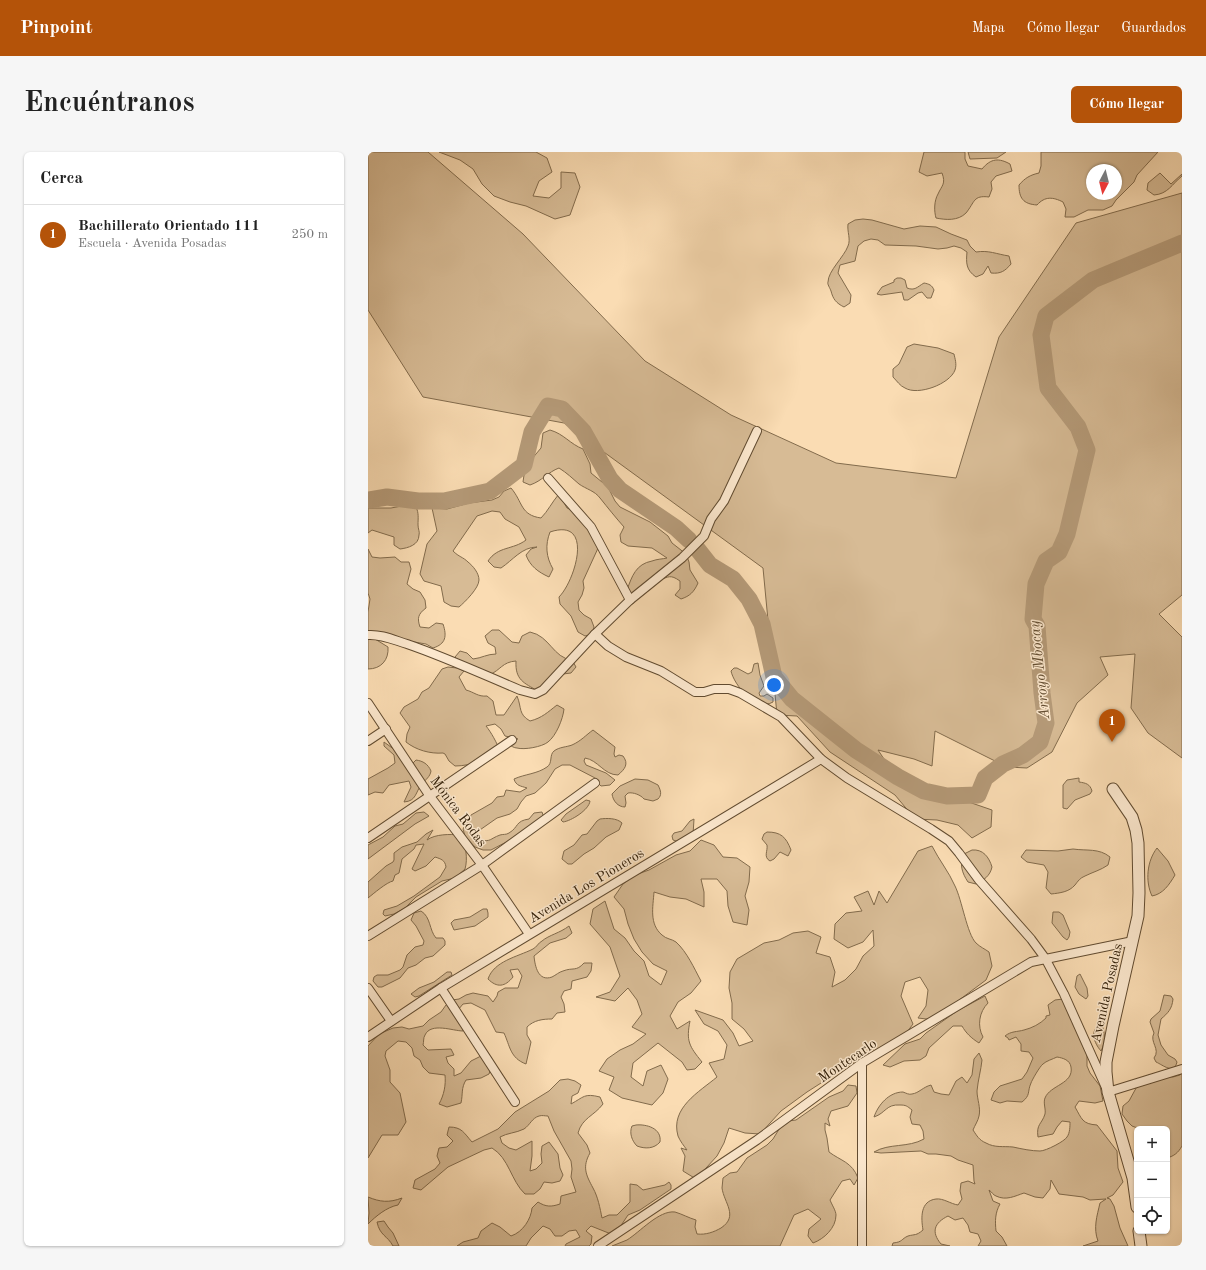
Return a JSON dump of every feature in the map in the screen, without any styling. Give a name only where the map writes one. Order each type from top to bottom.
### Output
[{"type":"street","points":[[368,635],[394,640],[422,649],[520,690],[535,694],[543,690],[594,634],[630,600],[682,558],[704,536],[711,519],[724,501],[757,431]]},
{"type":"street","points":[[548,478],[591,527],[630,600]]},
{"type":"street","points":[[594,634],[626,658],[661,671],[695,692],[704,692],[714,689],[729,689],[740,693],[781,716],[821,759],[847,778],[949,841],[979,880],[1031,939],[1045,958],[1064,994],[1108,1092],[1182,1069]]},
{"type":"street","name":"Mónica Rodas","points":[[368,703],[429,795],[482,865],[529,934]]},
{"type":"street","points":[[368,741],[386,728]]},
{"type":"street","points":[[368,838],[429,795],[512,740]]},
{"type":"street","name":"Avenida Los Pioneros","points":[[368,1037],[441,988],[821,759]]},
{"type":"street","points":[[368,936],[482,865],[595,783]]},
{"type":"street","name":"Avenida Posadas","points":[[1113,789],[1132,817],[1136,830],[1138,843],[1139,893],[1138,916],[1133,942],[1106,1062],[1108,1092],[1133,1178],[1136,1198]]},
{"type":"street","name":"Montecarlo","points":[[598,1246],[757,1140],[862,1063],[1031,962],[1045,958],[1133,942]]},
{"type":"street","points":[[368,988],[391,1021]]},
{"type":"street","points":[[441,988],[515,1102]]},
{"type":"street","points":[[862,1063],[862,1246]]},
{"type":"street","points":[[1139,1234],[1141,1246]]},
{"type":"shaded area","points":[[368,152],[428,152],[523,234],[645,361],[731,415],[836,463],[956,478],[999,337],[1076,223],[1182,193],[1182,595],[1159,614],[1182,637],[1182,758],[1148,733],[1131,708],[1135,654],[1100,657],[1108,675],[1077,703],[1052,752],[1027,768],[1007,767],[935,731],[932,766],[914,759],[878,750],[892,771],[919,786],[936,793],[957,798],[992,810],[991,827],[972,838],[958,825],[937,820],[915,819],[895,795],[830,752],[797,716],[777,715],[763,568],[564,423],[423,397],[368,310]]},
{"type":"shaded area","points":[[439,152],[536,152],[547,158],[552,172],[539,181],[533,196],[549,198],[561,188],[561,172],[575,173],[580,187],[570,215],[555,219],[526,206],[494,196],[482,184],[473,169],[460,160]]},
{"type":"shaded area","points":[[924,152],[965,152],[965,159],[968,166],[982,169],[985,165],[992,161],[999,160],[1010,164],[1012,171],[996,176],[991,182],[992,189],[989,197],[977,198],[963,216],[952,219],[936,218],[935,203],[944,180],[942,173],[927,176],[919,172]]},
{"type":"shaded area","points":[[968,152],[1006,152],[997,158],[970,159]]},
{"type":"shaded area","points":[[1041,152],[1158,152],[1137,175],[1134,182],[1122,194],[1122,164],[1086,164],[1086,200],[1116,200],[1112,206],[1103,210],[1088,210],[1074,217],[1065,217],[1066,209],[1063,202],[1056,199],[1049,198],[1043,200],[1037,205],[1025,202],[1023,200],[1019,185],[1028,177],[1039,173],[1041,166]]},
{"type":"shaded area","points":[[1160,173],[1171,184],[1182,174],[1182,176],[1166,191],[1154,195],[1147,190],[1148,183]]},
{"type":"shaded area","points":[[863,219],[904,229],[920,226],[936,227],[967,240],[976,252],[989,252],[1009,256],[1011,264],[1005,270],[998,273],[991,273],[988,266],[983,274],[976,277],[968,269],[967,252],[961,248],[954,246],[938,249],[916,246],[885,245],[878,240],[871,239],[864,241],[858,246],[855,261],[840,265],[838,273],[851,295],[850,303],[844,307],[834,299],[828,284],[829,278],[848,246],[848,224],[855,220]]},
{"type":"shaded area","points":[[897,278],[905,280],[907,288],[910,289],[916,288],[924,283],[930,285],[934,290],[931,298],[927,298],[922,292],[908,300],[904,300],[902,292],[881,295],[877,294],[882,287],[894,282]]},
{"type":"shaded area","points":[[914,344],[938,348],[954,354],[956,366],[952,375],[940,384],[925,390],[911,390],[902,386],[893,377],[893,369],[899,364],[907,347]]},
{"type":"shaded area","points":[[550,430],[583,449],[590,464],[591,473],[608,487],[615,501],[620,507],[650,522],[668,536],[672,543],[686,554],[690,570],[698,583],[691,593],[681,599],[675,595],[680,589],[680,581],[674,577],[670,577],[644,584],[638,589],[634,598],[627,590],[635,571],[642,565],[667,558],[652,548],[628,546],[621,542],[620,535],[624,527],[600,498],[559,468],[530,485],[523,482],[524,475],[531,460],[541,448],[543,433]]},
{"type":"shaded area","points":[[511,488],[525,511],[541,518],[559,494],[567,508],[574,511],[584,522],[599,546],[583,581],[584,588],[578,602],[579,610],[591,619],[594,627],[592,634],[585,636],[578,632],[571,616],[560,604],[559,597],[571,578],[577,553],[577,542],[573,534],[564,530],[550,532],[548,537],[547,551],[553,569],[549,577],[535,568],[526,555],[531,549],[537,547],[527,549],[518,554],[501,568],[494,567],[488,561],[492,556],[501,550],[526,540],[519,527],[505,519],[500,512],[492,511],[477,516],[453,551],[472,566],[479,577],[474,591],[459,607],[451,606],[444,602],[441,586],[424,581],[420,574],[427,544],[437,531],[432,508],[447,509],[469,503],[492,500],[499,497],[504,491]]},
{"type":"shaded area","points":[[407,505],[416,507],[418,511],[419,538],[415,544],[410,547],[400,549],[394,545],[394,537],[372,530],[368,533],[368,508],[391,508]]},
{"type":"shaded area","points":[[368,549],[372,557],[395,557],[401,562],[409,562],[411,569],[407,584],[420,592],[425,600],[426,608],[419,616],[420,627],[429,628],[436,623],[443,624],[445,636],[441,644],[433,648],[426,644],[368,634],[368,612],[370,599],[368,593]]},
{"type":"shaded area","points":[[492,630],[499,630],[512,642],[519,643],[522,636],[530,632],[537,634],[560,655],[572,660],[576,667],[571,673],[555,675],[538,691],[521,680],[517,673],[516,661],[504,665],[489,675],[460,662],[455,657],[460,651],[467,653],[473,659],[496,654],[495,647],[488,643],[485,636]]},
{"type":"shaded area","points":[[368,637],[375,639],[388,647],[386,660],[373,669],[368,669]]},
{"type":"shaded area","points":[[758,663],[764,686],[759,693],[760,696],[767,694],[773,698],[773,702],[766,704],[753,700],[741,690],[733,677],[731,671],[734,668],[748,674],[752,672],[754,664]]},
{"type":"shaded area","points":[[448,667],[457,668],[464,671],[459,677],[466,690],[479,695],[487,696],[493,701],[496,715],[504,715],[517,696],[522,713],[530,721],[548,712],[557,705],[564,709],[561,722],[554,736],[542,745],[533,748],[520,749],[509,744],[510,740],[518,739],[505,736],[501,729],[495,724],[486,726],[500,751],[478,762],[461,766],[455,766],[443,753],[423,751],[410,745],[406,742],[410,727],[400,713],[404,707],[418,699],[422,692],[429,688],[442,669]]},
{"type":"shaded area","points":[[593,730],[615,747],[615,757],[619,755],[623,756],[626,762],[624,768],[618,775],[609,773],[590,759],[585,758],[584,761],[586,765],[606,773],[615,780],[610,785],[601,786],[597,779],[570,765],[562,765],[555,769],[546,783],[535,793],[526,796],[517,809],[510,814],[497,818],[477,832],[479,840],[488,840],[500,835],[508,834],[521,821],[529,819],[534,813],[542,812],[544,818],[512,839],[491,850],[483,850],[475,847],[465,836],[463,829],[471,815],[492,803],[497,797],[504,796],[506,790],[520,792],[527,788],[517,784],[514,779],[547,767],[554,751],[570,746],[581,740]]},
{"type":"shaded area","points":[[384,742],[395,750],[406,762],[413,763],[416,760],[421,761],[427,765],[431,771],[414,798],[411,800],[404,802],[411,787],[409,781],[389,785],[383,793],[375,792],[368,795],[368,779],[395,763],[394,755],[384,746]]},
{"type":"shaded area","points":[[1079,778],[1079,782],[1087,784],[1092,791],[1090,794],[1075,800],[1067,809],[1063,808],[1063,785],[1067,780]]},
{"type":"shaded area","points":[[635,779],[648,780],[658,785],[661,793],[660,796],[658,799],[653,801],[644,799],[637,794],[628,793],[625,796],[625,807],[618,805],[612,794],[620,786]]},
{"type":"shaded area","points":[[586,800],[590,801],[583,811],[566,821],[563,822],[561,820],[566,814]]},
{"type":"shaded area","points":[[424,812],[429,816],[415,824],[368,859],[368,845],[383,837],[395,826],[403,824],[416,813]]},
{"type":"shaded area","points":[[600,819],[615,819],[622,823],[619,830],[606,837],[572,864],[568,864],[562,859],[564,851],[574,845],[582,835],[587,834]]},
{"type":"shaded area","points":[[694,819],[693,835],[690,843],[686,844],[673,840],[672,836],[674,833],[682,831],[690,821]]},
{"type":"shaded area","points":[[433,830],[427,840],[438,836],[460,835],[466,852],[465,869],[455,878],[442,881],[416,897],[405,908],[394,914],[385,916],[383,914],[384,910],[397,906],[414,896],[440,877],[446,867],[444,861],[435,857],[426,866],[415,871],[412,869],[424,844],[416,845],[414,849],[402,859],[399,873],[395,875],[393,881],[368,898],[368,882],[386,866],[393,862],[394,853],[402,847],[417,842]]},
{"type":"shaded area","points":[[767,832],[779,834],[785,839],[791,850],[788,856],[780,852],[770,861],[767,858],[767,845],[762,839],[764,834]]},
{"type":"shaded area","points":[[701,840],[714,845],[723,857],[737,858],[750,867],[749,882],[745,896],[749,910],[747,925],[733,922],[728,906],[727,891],[717,879],[701,879],[704,892],[704,907],[686,899],[670,897],[654,892],[653,921],[655,926],[664,936],[676,942],[684,950],[701,981],[691,993],[678,1002],[670,1016],[677,1029],[690,1021],[688,1034],[691,1047],[702,1062],[695,1069],[687,1070],[682,1062],[658,1043],[633,1063],[631,1077],[643,1086],[647,1071],[661,1065],[668,1079],[663,1093],[652,1105],[622,1098],[609,1090],[614,1077],[599,1071],[607,1059],[620,1050],[633,1044],[646,1034],[632,1027],[642,1014],[637,1000],[628,988],[615,1001],[596,997],[610,992],[620,976],[610,947],[590,924],[593,909],[605,901],[614,929],[625,938],[634,951],[644,961],[649,976],[661,985],[667,971],[653,964],[642,952],[634,939],[624,909],[614,897],[623,884],[635,875],[649,870],[676,855],[690,851]]},
{"type":"shaded area","points":[[932,846],[955,886],[973,939],[976,943],[989,952],[992,966],[986,980],[947,1009],[935,1020],[918,1018],[926,1006],[928,990],[920,977],[905,982],[901,996],[913,1024],[904,1036],[860,1058],[807,1092],[781,1111],[760,1134],[745,1133],[729,1128],[724,1143],[717,1156],[696,1179],[683,1171],[685,1156],[681,1148],[687,1150],[678,1136],[678,1117],[688,1102],[717,1077],[709,1063],[724,1059],[727,1045],[718,1031],[704,1024],[695,1010],[723,1020],[733,1033],[739,1046],[753,1041],[744,1029],[732,1019],[732,1003],[729,988],[730,972],[737,959],[764,943],[779,940],[793,933],[808,931],[821,937],[816,953],[830,957],[835,972],[832,987],[845,980],[856,969],[863,956],[874,946],[873,930],[863,942],[848,948],[834,939],[835,924],[846,913],[862,911],[854,897],[868,891],[874,905],[879,891],[887,903],[918,851]]},
{"type":"shaded area","points":[[1157,848],[1168,861],[1175,875],[1163,891],[1152,896],[1148,884],[1148,871],[1151,859]]},
{"type":"shaded area","points":[[1073,849],[1102,852],[1110,857],[1108,865],[1082,878],[1070,889],[1058,893],[1051,894],[1046,888],[1048,872],[1044,865],[1027,862],[1021,857],[1026,850],[1058,851]]},
{"type":"shaded area","points":[[972,850],[985,854],[992,867],[990,873],[982,881],[976,884],[968,882],[962,868],[962,858],[964,854]]},
{"type":"shaded area","points":[[483,909],[487,909],[488,917],[475,926],[454,930],[451,923],[454,920],[470,917]]},
{"type":"shaded area","points":[[421,911],[427,917],[436,938],[443,938],[445,945],[433,956],[425,958],[416,965],[408,968],[400,978],[382,987],[378,987],[373,981],[374,977],[377,975],[388,975],[400,970],[403,967],[407,955],[415,947],[423,945],[424,941],[411,920],[414,913]]},
{"type":"shaded area","points":[[1053,912],[1059,912],[1063,915],[1070,932],[1067,940],[1052,923]]},
{"type":"shaded area","points":[[569,926],[572,933],[566,938],[550,943],[534,956],[536,968],[540,975],[547,978],[552,977],[562,971],[579,967],[584,963],[592,963],[591,971],[587,977],[572,981],[571,989],[564,991],[561,997],[565,1012],[557,1013],[552,1019],[536,1021],[527,1027],[527,1035],[531,1042],[526,1064],[514,1055],[509,1047],[504,1033],[496,1032],[485,1010],[471,1003],[463,1004],[458,1010],[464,1024],[463,1031],[442,1028],[432,1029],[425,1035],[423,1045],[428,1050],[451,1049],[454,1055],[446,1057],[448,1063],[454,1069],[454,1076],[461,1073],[471,1061],[485,1054],[492,1066],[489,1074],[481,1078],[466,1080],[464,1083],[461,1103],[447,1107],[439,1104],[444,1090],[445,1075],[429,1073],[423,1067],[420,1060],[414,1056],[412,1048],[406,1042],[398,1041],[386,1051],[385,1056],[390,1070],[390,1082],[400,1093],[406,1122],[398,1135],[382,1135],[368,1158],[368,1046],[379,1034],[393,1028],[402,1027],[409,1029],[423,1026],[441,1012],[452,1000],[459,999],[473,993],[488,996],[493,1002],[498,992],[505,988],[518,988],[522,976],[518,969],[510,970],[513,977],[507,983],[501,985],[495,984],[488,979],[495,968],[507,960],[533,949],[545,939]]},
{"type":"shaded area","points":[[447,972],[451,972],[452,975],[419,996],[415,997],[411,994],[419,988],[434,982]]},
{"type":"shaded area","points":[[1080,974],[1087,988],[1088,996],[1086,999],[1079,994],[1075,987],[1077,976]]},
{"type":"shaded area","points":[[1164,995],[1171,996],[1173,999],[1172,1006],[1166,1015],[1161,1019],[1158,1035],[1161,1045],[1168,1055],[1177,1062],[1176,1066],[1171,1069],[1156,1062],[1154,1058],[1156,1055],[1156,1049],[1153,1039],[1154,1033],[1150,1022],[1151,1019],[1160,1011]]},
{"type":"shaded area","points":[[985,996],[988,1003],[980,1019],[980,1028],[983,1037],[979,1043],[965,1031],[962,1026],[953,1026],[929,1048],[926,1056],[920,1060],[904,1061],[890,1067],[883,1065],[905,1044],[920,1039],[957,1011]]},
{"type":"shaded area","points":[[1063,999],[1087,1050],[1087,1066],[1090,1073],[1100,1086],[1103,1101],[1095,1103],[1079,1101],[1075,1107],[1085,1122],[1097,1125],[1117,1151],[1118,1168],[1123,1182],[1113,1195],[1107,1198],[1110,1199],[1114,1206],[1120,1228],[1128,1246],[1083,1246],[1098,1241],[1096,1231],[1097,1217],[1100,1203],[1106,1199],[1090,1200],[1083,1197],[1059,1194],[1051,1180],[1050,1189],[1043,1198],[1024,1193],[1010,1198],[1003,1198],[995,1196],[989,1190],[993,1201],[1000,1204],[996,1217],[996,1231],[1002,1237],[1007,1246],[978,1246],[981,1241],[978,1234],[970,1232],[968,1225],[963,1218],[955,1220],[948,1216],[937,1225],[935,1232],[941,1244],[950,1246],[892,1246],[893,1243],[896,1243],[908,1236],[917,1234],[923,1230],[922,1215],[924,1207],[931,1200],[939,1199],[958,1205],[962,1199],[960,1191],[961,1183],[968,1181],[975,1184],[973,1165],[951,1156],[928,1154],[921,1151],[874,1152],[886,1147],[912,1144],[924,1139],[923,1131],[920,1125],[912,1124],[910,1117],[912,1110],[908,1107],[895,1105],[889,1107],[874,1117],[878,1108],[893,1094],[903,1092],[910,1094],[931,1085],[934,1092],[949,1095],[956,1081],[962,1077],[967,1083],[972,1075],[974,1059],[979,1053],[982,1060],[977,1091],[979,1113],[978,1120],[973,1130],[978,1138],[993,1146],[1013,1147],[1037,1151],[1043,1151],[1066,1139],[1070,1130],[1070,1122],[1062,1121],[1053,1134],[1038,1137],[1038,1129],[1045,1114],[1045,1098],[1052,1090],[1065,1081],[1071,1073],[1071,1067],[1066,1060],[1057,1057],[1042,1065],[1032,1081],[1028,1095],[1022,1102],[1007,1101],[1000,1103],[991,1100],[994,1092],[1000,1086],[1022,1079],[1033,1058],[1029,1052],[1021,1051],[1021,1044],[1016,1037],[1009,1040],[1005,1036],[1039,1024],[1046,1018],[1046,1016],[1050,1015],[1048,1005],[1055,1000]]},
{"type":"shaded area","points":[[1101,1024],[1104,1030],[1104,1038],[1101,1051],[1096,1044],[1094,1033],[1097,1027]]},
{"type":"shaded area","points":[[1182,1073],[1182,1146],[1176,1154],[1170,1157],[1170,1126],[1134,1127],[1122,1114],[1123,1106],[1129,1101],[1141,1079],[1149,1075],[1173,1077]]},
{"type":"shaded area","points":[[568,1079],[581,1085],[578,1093],[572,1096],[571,1104],[584,1096],[591,1095],[600,1097],[603,1104],[585,1120],[578,1133],[587,1145],[590,1153],[586,1163],[586,1171],[588,1179],[598,1199],[602,1218],[609,1215],[617,1215],[630,1202],[630,1184],[637,1185],[643,1190],[665,1185],[669,1182],[671,1189],[640,1210],[628,1215],[618,1230],[611,1234],[591,1226],[586,1231],[592,1236],[591,1244],[589,1246],[565,1246],[566,1244],[580,1237],[576,1230],[569,1231],[562,1236],[555,1236],[550,1229],[543,1226],[531,1238],[526,1246],[457,1246],[463,1242],[478,1238],[481,1231],[492,1223],[500,1227],[511,1236],[526,1225],[532,1208],[538,1202],[546,1206],[557,1205],[560,1204],[561,1196],[576,1192],[571,1177],[571,1161],[554,1131],[548,1116],[539,1116],[524,1129],[500,1137],[502,1143],[509,1148],[516,1150],[532,1141],[530,1171],[536,1169],[542,1163],[542,1146],[549,1142],[558,1154],[560,1168],[563,1175],[560,1181],[552,1183],[544,1182],[540,1189],[534,1194],[525,1194],[516,1183],[498,1152],[492,1148],[484,1150],[448,1167],[421,1190],[413,1188],[415,1180],[435,1169],[440,1163],[437,1156],[439,1148],[447,1147],[453,1141],[447,1135],[449,1127],[460,1129],[472,1142],[498,1129],[515,1112],[549,1091],[560,1080]]},
{"type":"shaded area","points":[[848,1085],[856,1086],[857,1093],[848,1106],[831,1111],[828,1119],[830,1126],[825,1123],[825,1130],[829,1152],[853,1168],[858,1178],[854,1185],[850,1179],[842,1181],[830,1200],[836,1215],[835,1220],[832,1229],[821,1239],[813,1243],[808,1236],[809,1229],[821,1219],[808,1209],[794,1215],[780,1246],[612,1246],[627,1240],[656,1218],[669,1212],[675,1212],[696,1220],[695,1227],[697,1234],[710,1233],[721,1228],[729,1219],[730,1214],[723,1194],[723,1178],[730,1173],[737,1172],[747,1158],[767,1145],[773,1139],[781,1126],[788,1121],[796,1120],[829,1097],[843,1091]]},
{"type":"shaded area","points":[[632,1126],[649,1126],[656,1130],[660,1137],[660,1142],[649,1148],[637,1146],[632,1139],[631,1134]]},
{"type":"shaded area","points":[[368,1197],[385,1201],[393,1201],[402,1198],[398,1205],[382,1212],[368,1224]]},
{"type":"shaded area","points":[[384,1221],[393,1233],[399,1246],[393,1246],[378,1227],[377,1222]]},
{"type":"waterway","name":"Arroyo Mbocay","points":[[695,546],[710,565],[733,579],[749,599],[762,624],[774,677],[792,699],[856,750],[898,777],[924,791],[947,796],[978,795],[985,778],[1003,764],[1023,755],[1040,742],[1046,723],[1042,693],[1037,626],[1033,619],[1036,584],[1046,561],[1059,552],[1067,534],[1087,450],[1078,427],[1048,388],[1041,335],[1046,316],[1093,280],[1182,243]]},
{"type":"waterway","name":"Arroyo Mbocay","points":[[368,500],[387,497],[418,501],[444,501],[490,491],[524,465],[532,432],[548,406],[562,409],[583,431],[610,479],[620,490],[676,528],[689,540]]},
{"type":"place","name":"Bachillerato Orientado 111","points":[[1112,742]]}]
